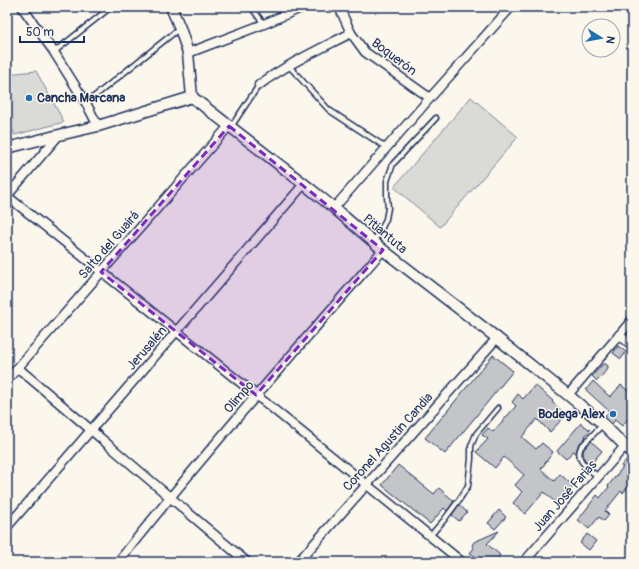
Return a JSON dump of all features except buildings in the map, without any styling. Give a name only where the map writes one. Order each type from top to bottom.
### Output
[{"type":"street","points":[[22,7],[54,52],[98,126]]},
{"type":"street","points":[[7,148],[98,126],[192,97],[188,53],[171,7]]},
{"type":"street","points":[[188,53],[264,24],[303,7]]},
{"type":"street","name":"Boquerón","points":[[339,7],[351,33],[365,52],[430,98]]},
{"type":"street","points":[[334,208],[511,7]]},
{"type":"street","points":[[259,85],[289,65],[351,33]]},
{"type":"street","name":"Pitiantuta","points":[[192,97],[304,184],[383,250],[568,395],[603,424],[629,449]]},
{"type":"street","name":"Salto del Guairá","points":[[7,380],[230,126]]},
{"type":"street","points":[[59,135],[7,196],[462,562]]},
{"type":"street","name":"Jerusalén","points":[[7,527],[304,184]]},
{"type":"street","name":"Olimpo","points":[[118,562],[169,498],[256,395],[383,250]]},
{"type":"street","points":[[568,395],[632,320]]},
{"type":"street","points":[[619,335],[632,345]]},
{"type":"street","name":"Coronel Agustin Candia","points":[[298,562],[497,338]]},
{"type":"street","points":[[18,368],[92,430],[169,498],[247,562]]},
{"type":"street","name":"Juan José Farias","points":[[526,561],[598,476],[629,449]]},
{"type":"lane","points":[[54,52],[111,7]]},
{"type":"lane","points":[[252,7],[264,24]]},
{"type":"lane","points":[[86,104],[180,28]]},
{"type":"lane","points":[[289,65],[329,110],[387,148]]},
{"type":"lane","points":[[230,126],[259,85]]},
{"type":"lane","points":[[373,242],[379,234],[386,219],[388,208],[386,181],[393,164],[436,118]]},
{"type":"lane","points":[[430,536],[468,486],[472,459],[470,446],[476,434],[498,408]]},
{"type":"lane","points":[[598,476],[580,460],[579,451],[603,424]]},
{"type":"highlighted area","points":[[229,126],[383,250],[256,395],[101,272]]},
{"type":"shaded area","name":"Cancha Marcana","points":[[36,71],[64,122],[15,135],[7,118],[7,79],[16,73]]},
{"type":"shaded area","points":[[471,97],[518,137],[440,227],[394,187]]},
{"type":"place","name":"Cancha Marcana","points":[[29,98]]},
{"type":"place","name":"Bodega Alex","points":[[613,414]]}]
